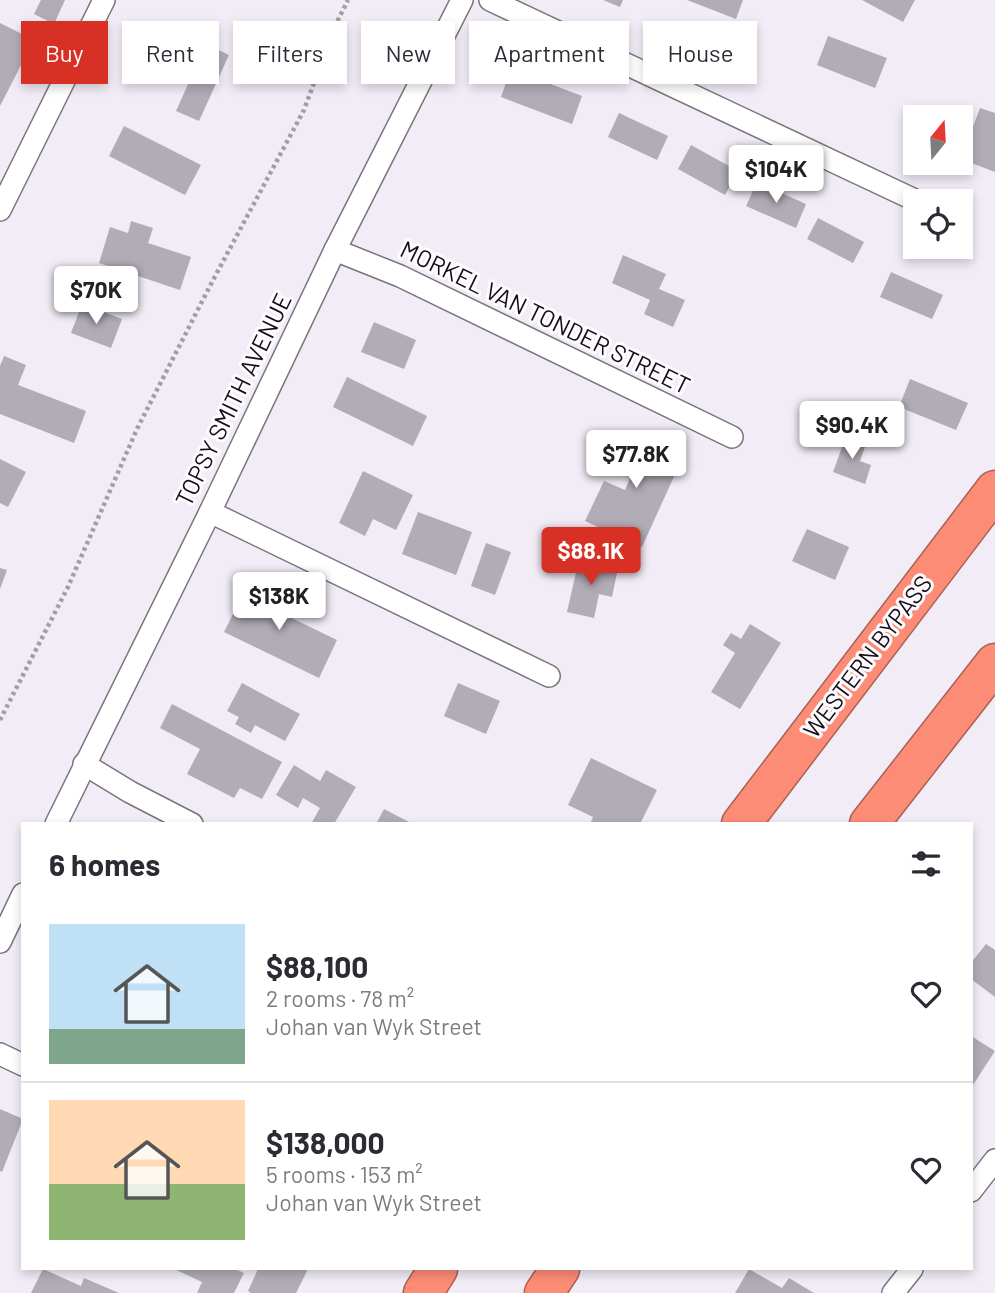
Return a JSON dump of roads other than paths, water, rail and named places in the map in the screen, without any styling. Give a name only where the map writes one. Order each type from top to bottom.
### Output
[{"type":"highway","name":"WESTERN BYPASS","points":[[742,822],[995,490]]},
{"type":"highway","points":[[871,822],[995,663]]},
{"type":"highway","points":[[423,1293],[437,1270]]},
{"type":"highway","points":[[544,1293],[558,1270]]},
{"type":"street","points":[[0,210],[104,0]]},
{"type":"street","name":"TOPSY SMITH AVENUE","points":[[57,822],[210,512],[335,250],[462,0]]},
{"type":"street","points":[[490,0],[903,194]]},
{"type":"street","name":"MORKEL VAN TONDER STREET","points":[[335,250],[400,276],[732,437]]},
{"type":"street","points":[[210,512],[549,676]]},
{"type":"street","points":[[84,764],[188,822]]},
{"type":"street","points":[[0,942],[21,898]]},
{"type":"street","points":[[0,1054],[21,1064]]},
{"type":"street","points":[[973,1188],[995,1160]]},
{"type":"street","points":[[893,1293],[911,1270]]}]
